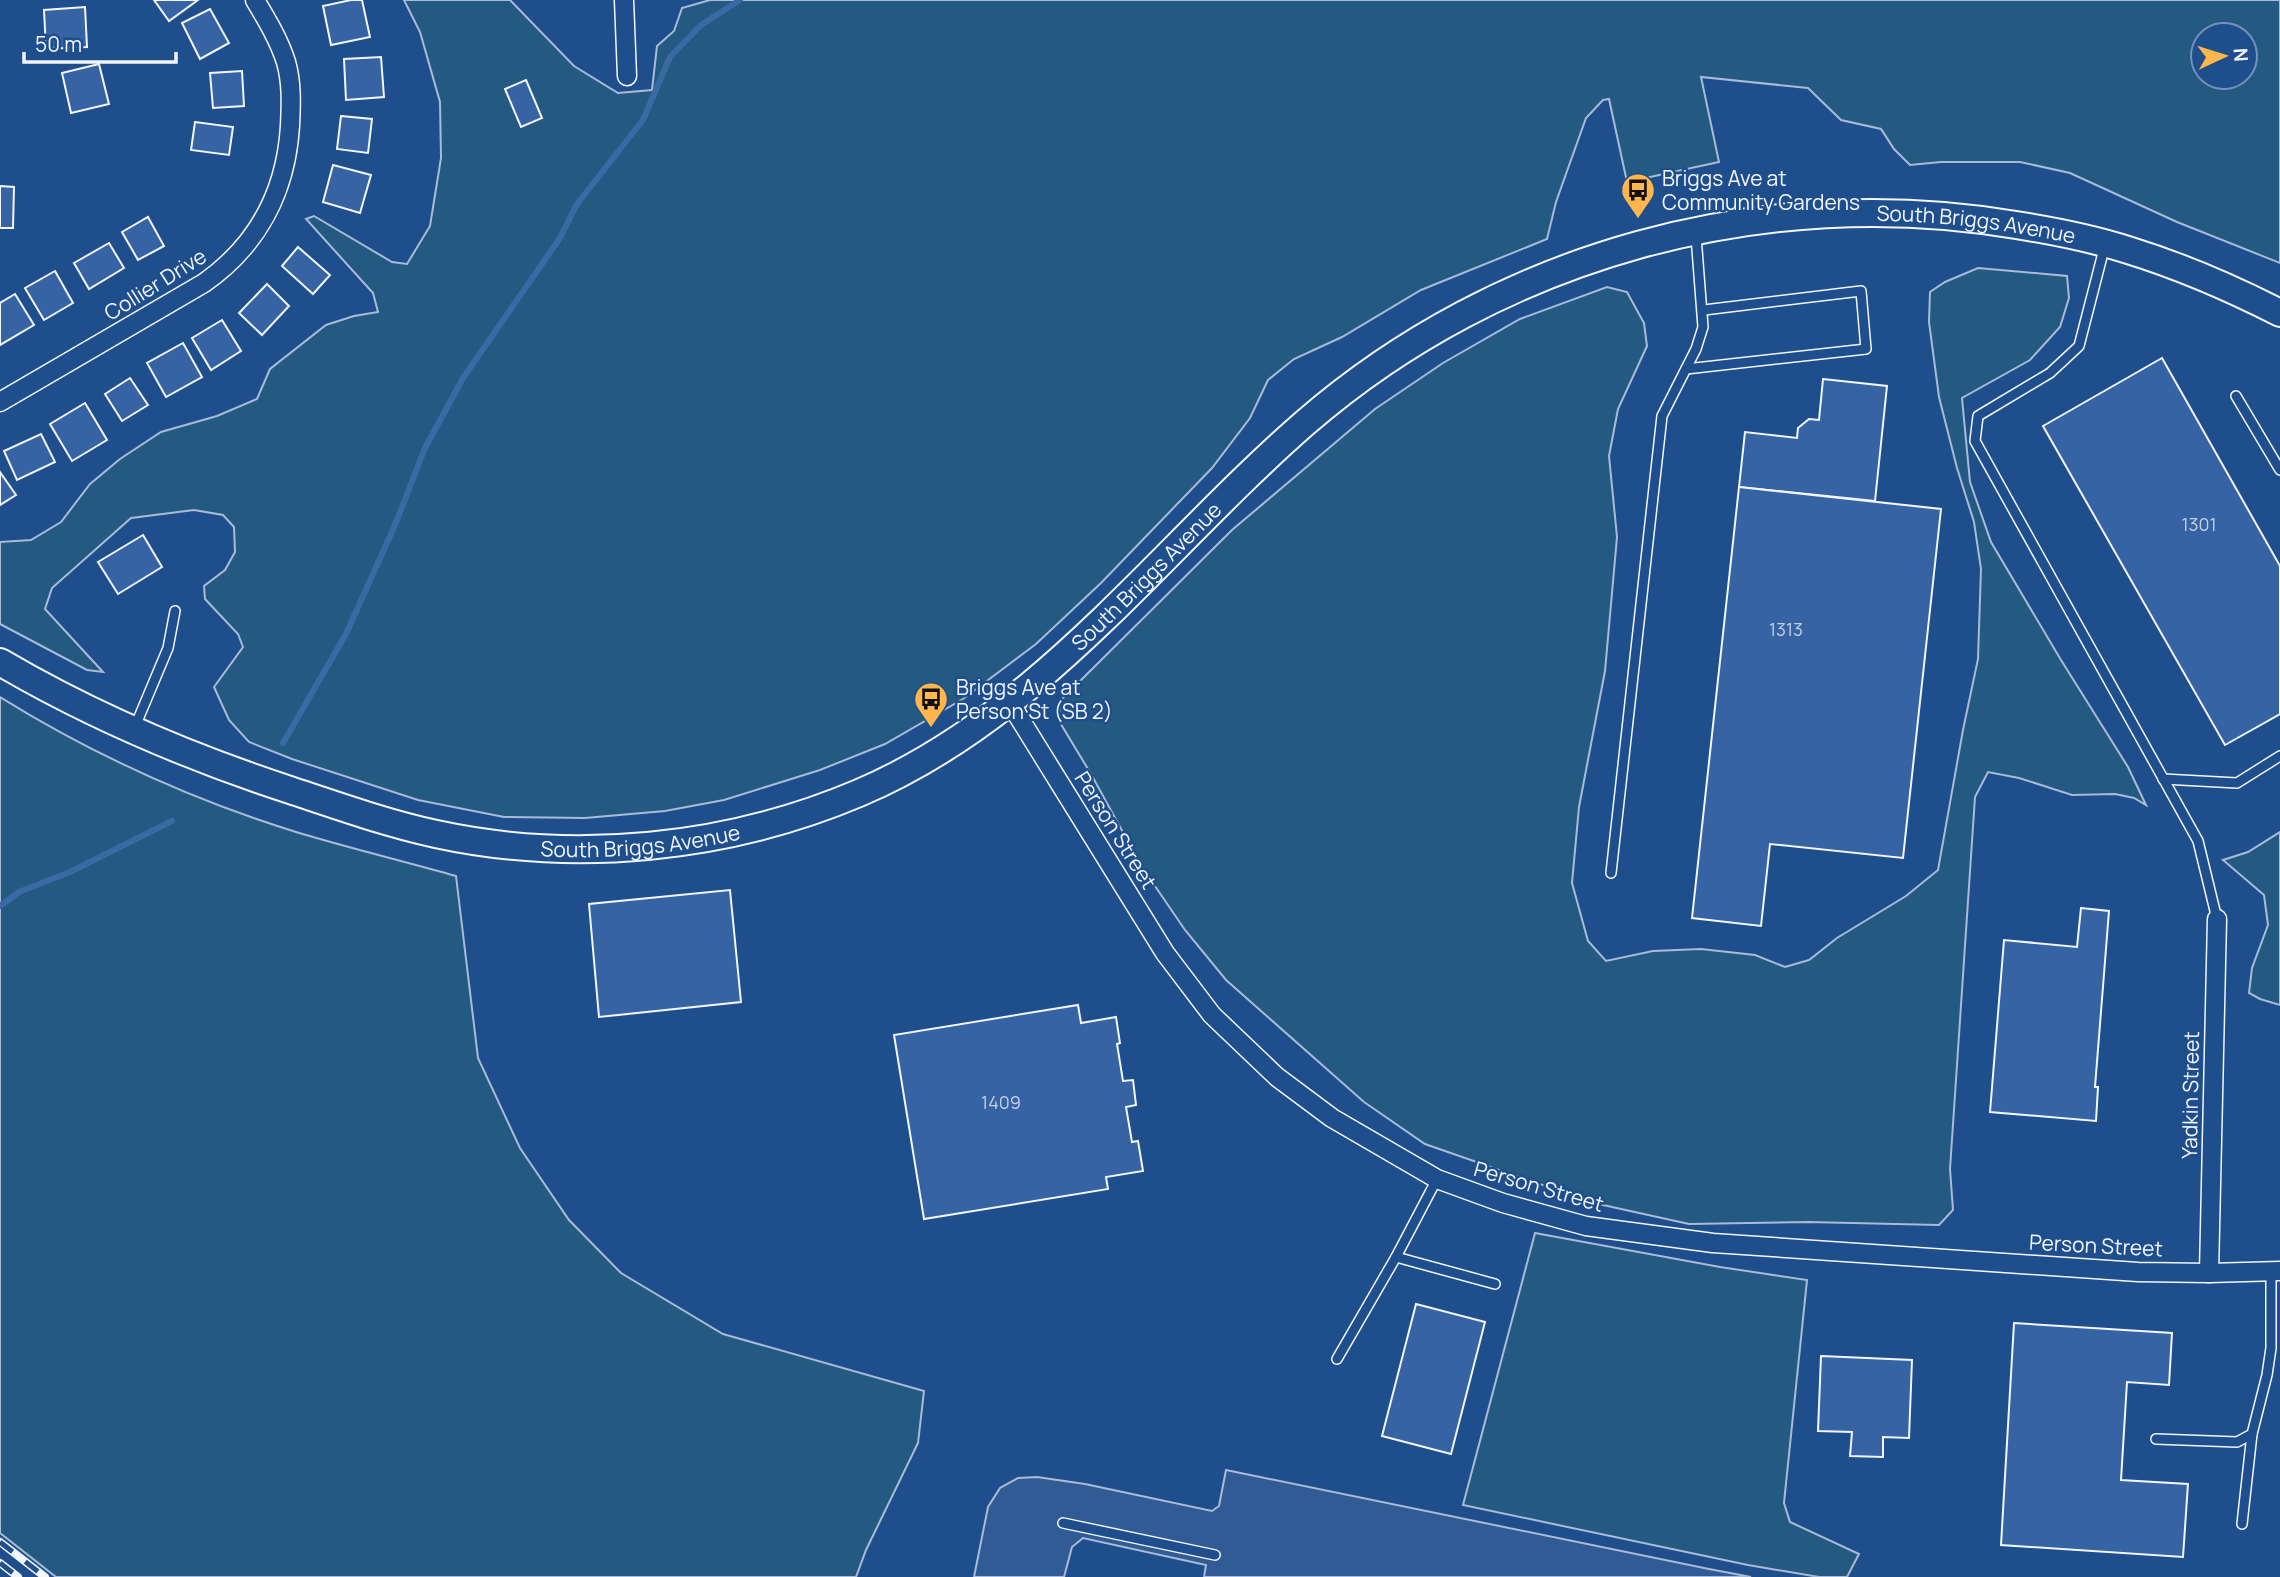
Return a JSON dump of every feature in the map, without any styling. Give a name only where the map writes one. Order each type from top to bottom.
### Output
[{"type":"street","name":"Collier Drive","points":[[0,402],[204,283],[233,261],[261,225],[278,192],[289,136],[291,108],[286,64],[278,41],[255,0]]},
{"type":"street","points":[[624,0],[627,76]]},
{"type":"street","name":"South Briggs Avenue","points":[[0,662],[89,711],[222,768],[369,816],[434,834],[549,850],[677,842],[726,834],[828,805],[862,792],[958,741],[1010,703],[1061,658],[1307,422],[1338,396],[1450,320],[1553,272],[1605,253],[1696,230],[1779,216],[1844,212],[1923,213],[1975,218],[2105,243],[2169,264],[2238,292],[2280,313]]},
{"type":"street","name":"Person Street","points":[[1010,703],[1165,953],[1212,1016],[1277,1077],[1332,1118],[1387,1153],[1437,1180],[1503,1203],[1586,1226],[1647,1235],[1740,1245],[2138,1272],[2276,1271]]},
{"type":"street","name":"Yadkin Street","points":[[2209,1273],[2217,919]]},
{"type":"lane","points":[[1611,873],[1662,416],[1696,349],[1703,327],[1704,310],[1696,230]]},
{"type":"lane","points":[[2105,243],[2079,346],[2050,373],[1978,416],[1975,441],[2197,841],[2217,919]]},
{"type":"lane","points":[[1686,369],[1866,349],[1861,291],[1704,310]]},
{"type":"lane","points":[[2236,396],[2280,470]]},
{"type":"lane","points":[[134,731],[168,648],[175,611]]},
{"type":"lane","points":[[2163,779],[2237,783],[2280,756]]},
{"type":"lane","points":[[1337,1359],[1437,1180]]},
{"type":"lane","points":[[1396,1257],[1495,1284]]},
{"type":"lane","points":[[2242,1524],[2252,1434],[2271,1348],[2276,1271]]},
{"type":"lane","points":[[2156,1439],[2236,1442],[2252,1434]]},
{"type":"lane","points":[[1063,1523],[1215,1555]]},
{"type":"shaded area","points":[[404,0],[510,0],[574,66],[618,93],[652,90],[657,46],[674,31],[682,8],[710,0],[2280,0],[2280,263],[2177,222],[2070,173],[2020,162],[1941,162],[1910,165],[1894,149],[1881,129],[1841,120],[1808,88],[1701,77],[1719,162],[1627,182],[1609,99],[1603,100],[1586,118],[1556,202],[1547,239],[1421,290],[1342,337],[1294,359],[1268,380],[1250,418],[1212,468],[1101,583],[1036,644],[963,699],[885,744],[820,770],[724,800],[665,811],[585,818],[504,817],[418,800],[292,759],[249,742],[229,720],[214,687],[243,647],[238,634],[205,599],[204,586],[225,570],[235,552],[234,527],[223,515],[194,510],[131,518],[52,588],[45,609],[103,672],[87,670],[0,624],[0,542],[31,540],[61,522],[90,484],[120,459],[161,432],[217,416],[257,399],[270,369],[326,325],[378,312],[373,293],[306,219],[314,216],[392,262],[407,264],[430,226],[441,158],[440,102],[420,32]]},
{"type":"shaded area","points":[[1978,268],[2067,276],[2069,298],[2060,327],[2030,360],[1962,398],[1970,482],[1991,542],[2128,767],[2146,805],[2134,798],[2115,794],[2072,795],[2019,778],[1988,772],[1975,797],[1950,1169],[1953,1210],[1939,1225],[1808,1222],[1689,1224],[1594,1203],[1425,1144],[1364,1102],[1226,980],[1185,930],[1142,867],[1059,721],[1061,700],[1232,530],[1375,409],[1443,363],[1520,319],[1607,287],[1627,292],[1644,323],[1647,346],[1618,409],[1609,456],[1617,537],[1605,671],[1579,807],[1572,883],[1588,941],[1606,961],[1653,951],[1701,949],[1755,955],[1785,967],[1809,960],[1837,938],[1906,896],[1938,870],[1978,659],[1981,569],[1974,522],[1939,397],[1929,322],[1930,292],[1945,282]]},
{"type":"shaded area","points":[[0,697],[107,756],[219,805],[296,832],[456,876],[478,1058],[520,1148],[569,1220],[621,1273],[723,1334],[924,1391],[918,1443],[866,1550],[856,1577],[56,1577],[0,1533]]},
{"type":"shaded area","points":[[2280,832],[2280,1005],[2249,993],[2252,968],[2268,925],[2264,895],[2223,860],[2248,852]]},
{"type":"shaded area","points":[[1535,1233],[1807,1280],[1784,1503],[1790,1522],[1859,1554],[1847,1577],[1819,1577],[1748,1565],[1463,1505]]},
{"type":"shaded area","points":[[1226,1470],[1751,1577],[1204,1577],[1206,1565],[1083,1538],[1072,1547],[1064,1577],[974,1577],[988,1507],[1000,1488],[1018,1478],[1037,1477],[1085,1484],[1212,1511],[1219,1506]]},
{"type":"building","points":[[154,0],[198,0],[169,21]]},
{"type":"building","points":[[362,0],[370,37],[331,45],[323,6]]},
{"type":"building","points":[[85,7],[87,47],[46,49],[44,10]]},
{"type":"building","points":[[210,9],[229,43],[200,59],[182,23]]},
{"type":"building","points":[[381,57],[384,97],[346,100],[344,59]]},
{"type":"building","points":[[99,64],[109,104],[71,113],[62,73]]},
{"type":"building","points":[[242,71],[244,106],[213,108],[210,73]]},
{"type":"building","points":[[526,80],[542,118],[521,127],[505,89]]},
{"type":"building","points":[[341,116],[372,119],[368,153],[337,149]]},
{"type":"building","points":[[195,122],[233,127],[229,155],[191,150]]},
{"type":"building","points":[[333,165],[371,175],[360,213],[323,202]]},
{"type":"building","points":[[0,186],[14,187],[13,228],[0,228]]},
{"type":"building","points":[[148,217],[164,246],[138,260],[122,232]]},
{"type":"building","points":[[109,243],[124,268],[89,289],[74,263]]},
{"type":"building","points":[[298,247],[330,275],[313,294],[282,266]]},
{"type":"building","points":[[55,271],[73,303],[44,320],[25,288]]},
{"type":"building","points":[[267,284],[289,306],[262,335],[239,313]]},
{"type":"building","points":[[15,294],[34,325],[0,345],[0,303]]},
{"type":"building","points":[[222,320],[241,351],[211,370],[192,338]]},
{"type":"building","points":[[183,343],[202,377],[166,397],[147,363]]},
{"type":"building","points":[[2162,358],[2280,566],[2280,714],[2225,745],[2043,426]]},
{"type":"building","points":[[130,378],[148,405],[122,421],[105,394]]},
{"type":"building","points":[[1823,379],[1887,386],[1875,501],[1739,487],[1745,432],[1797,438],[1798,428],[1809,419],[1819,420]]},
{"type":"building","points":[[85,403],[107,440],[72,461],[50,424]]},
{"type":"building","points":[[41,434],[55,462],[17,480],[4,451]]},
{"type":"building","points":[[0,472],[16,495],[0,505]]},
{"type":"building","points":[[1739,487],[1941,509],[1903,858],[1770,844],[1761,926],[1692,918]]},
{"type":"building","points":[[143,535],[162,567],[118,594],[98,562]]},
{"type":"building","points":[[730,890],[741,1002],[599,1017],[589,904]]},
{"type":"building","points":[[2081,908],[2109,911],[2095,1087],[2098,1087],[2096,1121],[1990,1112],[2004,940],[2077,947]]},
{"type":"building","points":[[1078,1005],[1081,1023],[1116,1017],[1123,1081],[1133,1080],[1136,1105],[1126,1107],[1132,1142],[1138,1141],[1143,1171],[1106,1177],[1108,1189],[924,1219],[894,1035]]},
{"type":"building","points":[[1416,1304],[1485,1322],[1451,1454],[1382,1436]]},
{"type":"building","points":[[2014,1323],[2172,1333],[2169,1385],[2127,1382],[2121,1480],[2188,1484],[2183,1557],[2001,1545]]},
{"type":"building","points":[[1821,1356],[1912,1360],[1909,1438],[1883,1437],[1883,1457],[1850,1456],[1852,1432],[1818,1431]]},
{"type":"waterway","points":[[283,743],[346,634],[395,525],[425,448],[463,378],[560,238],[577,204],[643,120],[670,57],[701,25],[740,0]]},
{"type":"waterway","points":[[0,906],[19,892],[70,872],[172,821]]},
{"type":"railway","points":[[0,1542],[45,1577]]},
{"type":"railway","points":[[0,1563],[18,1577]]},
{"type":"place","name":"Briggs Ave at Community Gardens","points":[[1638,220]]},
{"type":"place","name":"Briggs Ave at Person St (SB 2)","points":[[931,729]]}]
